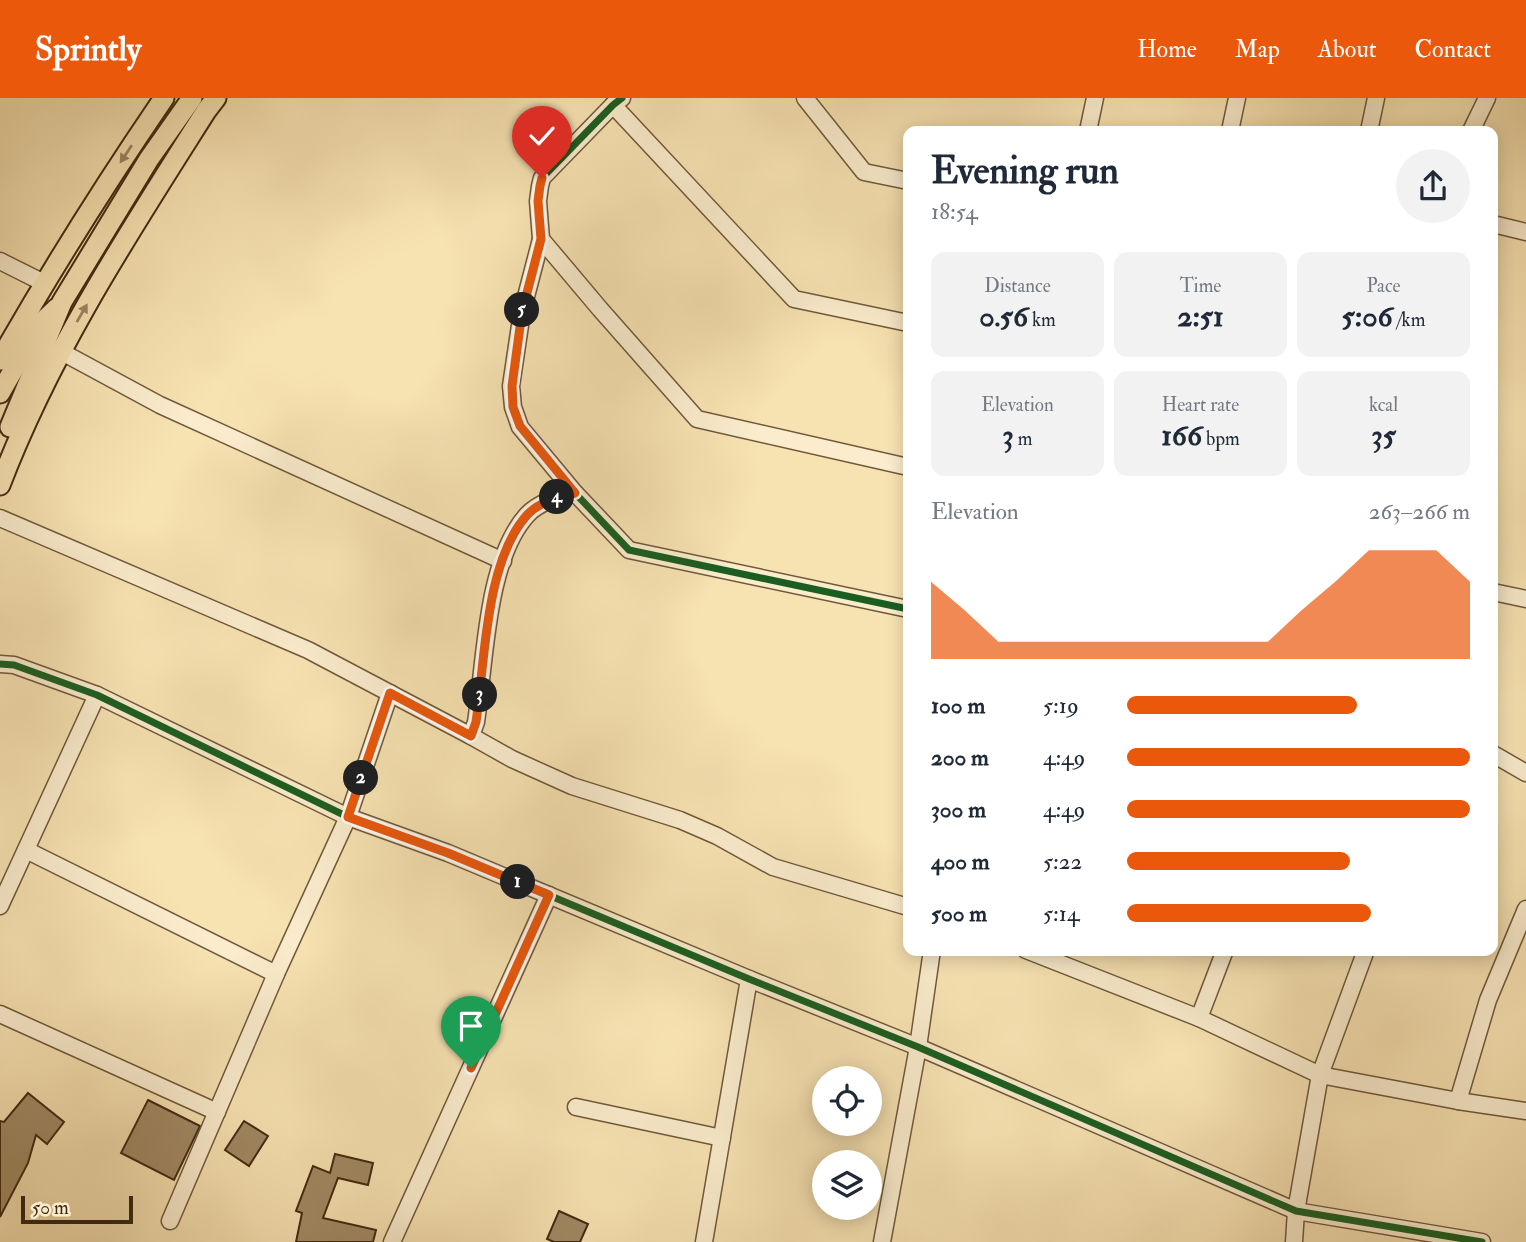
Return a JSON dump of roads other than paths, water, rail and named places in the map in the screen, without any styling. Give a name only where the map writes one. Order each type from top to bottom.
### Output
[{"type":"main road","points":[[0,360],[44,284],[164,98]]},
{"type":"main road","points":[[0,458],[5,439],[62,302],[149,159],[192,98]]},
{"type":"main road","points":[[0,484],[60,351],[131,229],[216,98]]},
{"type":"main road","points":[[0,393],[39,325],[62,302]]},
{"type":"main road","points":[[0,477],[0,484]]},
{"type":"street","points":[[805,98],[864,172],[903,180]]},
{"type":"street","points":[[1089,126],[1095,98]]},
{"type":"street","points":[[1231,126],[1237,98]]},
{"type":"street","points":[[1370,126],[1376,98]]},
{"type":"street","points":[[1473,126],[1487,98]]},
{"type":"street","points":[[903,322],[794,299],[617,102],[542,178],[538,201],[541,239],[522,312],[512,386],[513,407],[520,426],[575,493],[629,550],[903,608]]},
{"type":"street","points":[[1498,225],[1526,232]]},
{"type":"street","points":[[541,239],[697,419],[903,466]]},
{"type":"street","points":[[0,261],[44,284]]},
{"type":"street","points":[[60,351],[160,405],[503,561]]},
{"type":"street","points":[[471,736],[476,722],[495,586],[512,537],[528,514],[550,499],[575,493]]},
{"type":"street","points":[[0,518],[308,650],[512,759],[572,786],[680,820],[773,866],[903,905]]},
{"type":"street","points":[[1498,593],[1526,599]]},
{"type":"street","points":[[0,652],[7,665],[97,695],[348,817],[448,853],[918,1047],[1296,1211],[1482,1242]]},
{"type":"street","points":[[170,1221],[276,974],[348,817],[390,693]]},
{"type":"street","points":[[0,906],[97,695]]},
{"type":"street","points":[[1498,757],[1526,773]]},
{"type":"street","points":[[26,850],[276,974]]},
{"type":"street","points":[[392,1242],[549,895]]},
{"type":"street","points":[[1458,1101],[1488,1000],[1526,909]]},
{"type":"street","points":[[882,1242],[918,1047],[931,956]]},
{"type":"street","points":[[1041,956],[1199,1018],[1320,1074],[1458,1101],[1526,1111]]},
{"type":"street","points":[[1199,1018],[1223,956]]},
{"type":"street","points":[[1294,1242],[1296,1211],[1320,1074],[1364,956]]},
{"type":"street","points":[[704,1242],[749,979]]},
{"type":"street","points":[[0,1014],[217,1112]]},
{"type":"street","points":[[576,1107],[722,1138]]}]
